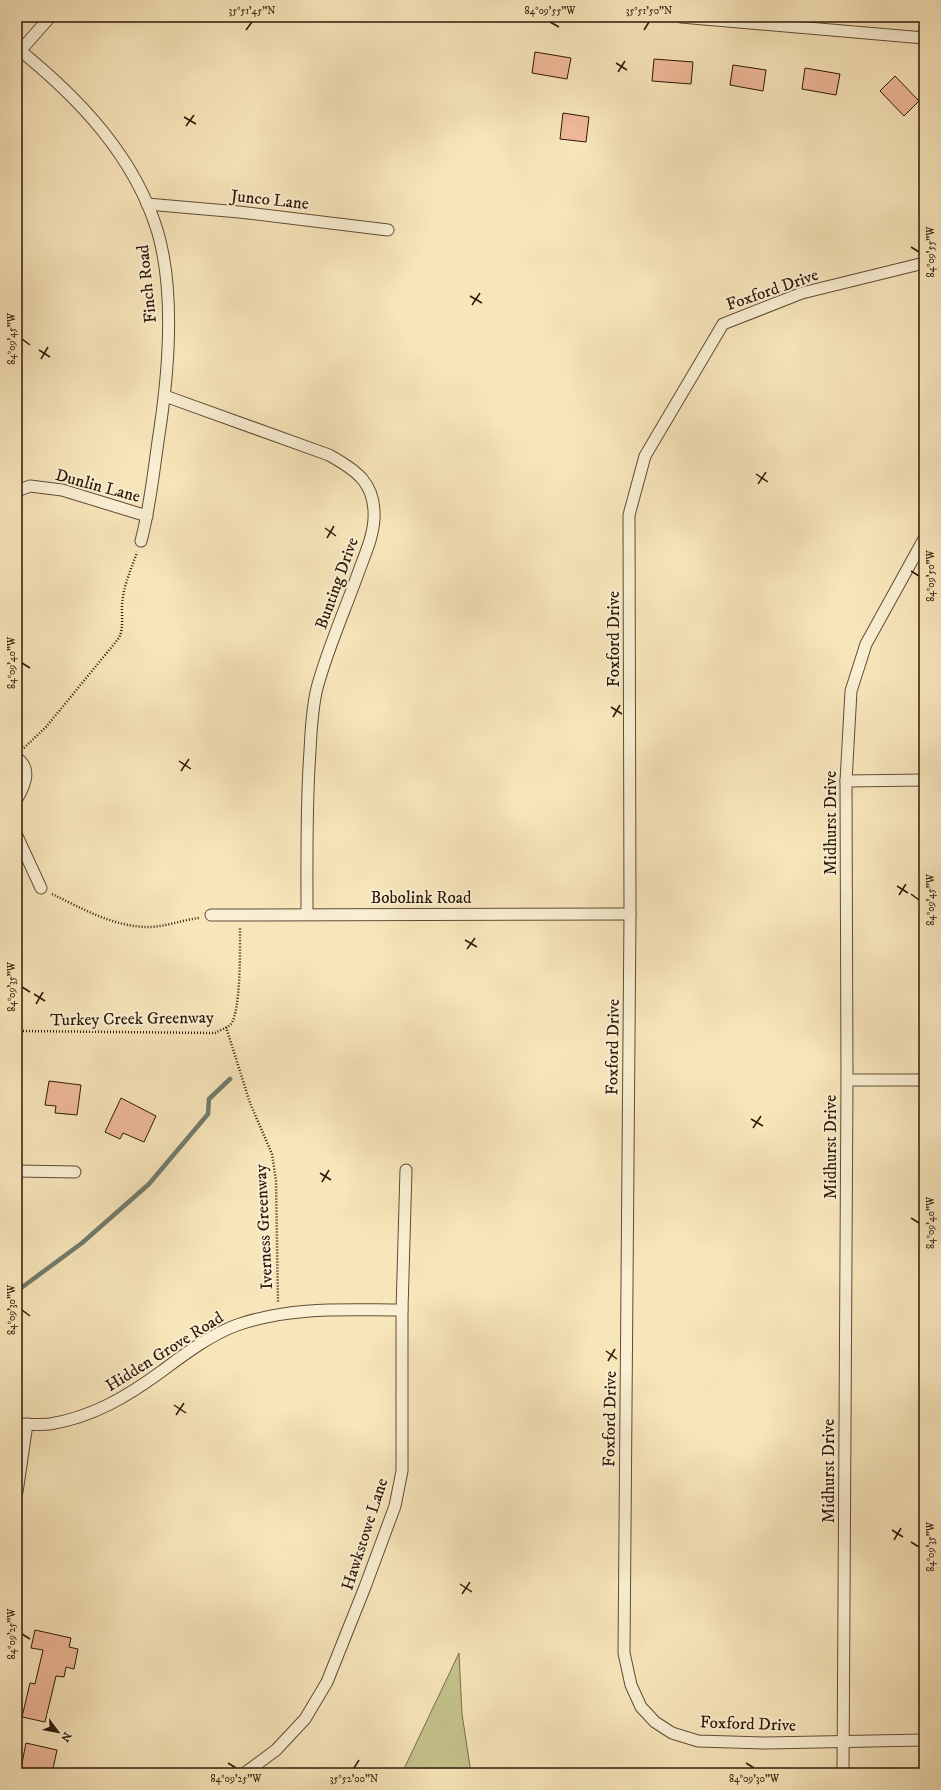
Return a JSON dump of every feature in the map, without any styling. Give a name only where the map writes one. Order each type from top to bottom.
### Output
[{"type":"street","points":[[19,50],[50,17]]},
{"type":"street","points":[[681,17],[924,38]]},
{"type":"street","name":"Finch Road","points":[[19,50],[58,83],[94,120],[125,162],[147,204],[158,233],[168,293],[165,396],[147,516],[140,541]]},
{"type":"street","name":"Junco Lane","points":[[147,204],[240,212],[388,230]]},
{"type":"street","name":"Foxford Drive","points":[[924,263],[802,293],[724,324],[645,456],[629,516],[630,914],[624,1653],[631,1685],[641,1707],[655,1722],[672,1733],[698,1741],[766,1743],[924,1740]]},
{"type":"street","name":"Bunting Drive","points":[[165,396],[329,455],[348,465],[370,488],[374,519],[369,542],[326,660],[317,688],[313,710],[307,788],[307,914]]},
{"type":"street","name":"Dunlin Lane","points":[[17,491],[30,486],[62,490],[147,516]]},
{"type":"street","name":"Midhurst Drive","points":[[843,1773],[847,1080],[846,781],[851,691],[866,644],[924,539]]},
{"type":"street","points":[[17,758],[24,764],[26,771],[25,782],[17,799]]},
{"type":"street","points":[[846,781],[924,780]]},
{"type":"street","points":[[17,836],[41,888]]},
{"type":"street","name":"Bobolink Road","points":[[211,915],[630,914]]},
{"type":"street","points":[[847,1080],[924,1080]]},
{"type":"street","name":"Hawkstowe Lane","points":[[244,1773],[276,1750],[305,1719],[327,1682],[395,1506],[402,1471],[402,1310],[406,1170]]},
{"type":"street","points":[[17,1172],[75,1172]]},
{"type":"street","name":"Hidden Grove Road","points":[[22,1424],[49,1424],[87,1415],[122,1399],[193,1349],[229,1329],[279,1314],[314,1310],[402,1310]]},
{"type":"street","points":[[17,1492],[22,1424]]},
{"type":"path","points":[[17,758],[26,745],[46,727],[119,638],[123,628],[122,607],[124,587],[140,541]]},
{"type":"path","points":[[41,888],[96,915],[118,922],[142,927],[162,926],[190,919],[207,918],[211,915]]},
{"type":"path","name":"Turkey Creek Greenway","points":[[17,1031],[216,1033],[231,1025],[236,1015],[240,963],[240,914]]},
{"type":"path","name":"Iverness Greenway","points":[[226,1027],[250,1103],[272,1154],[276,1181],[279,1314]]},
{"type":"shaded area","points":[[459,1653],[462,1714],[471,1773],[402,1773]]},
{"type":"building","points":[[535,52],[571,58],[567,79],[532,73]]},
{"type":"building","points":[[654,59],[693,62],[691,84],[652,81]]},
{"type":"building","points":[[733,65],[766,70],[763,91],[730,85]]},
{"type":"building","points":[[805,68],[840,74],[836,95],[802,89]]},
{"type":"building","points":[[895,76],[919,101],[904,116],[880,91]]},
{"type":"building","points":[[563,113],[589,117],[586,142],[560,139]]},
{"type":"building","points":[[49,1081],[81,1085],[77,1115],[55,1113],[56,1106],[45,1105]]},
{"type":"building","points":[[121,1098],[156,1116],[144,1142],[123,1133],[120,1139],[105,1132]]},
{"type":"building","points":[[35,1630],[71,1638],[69,1647],[78,1649],[74,1669],[66,1667],[64,1677],[56,1676],[45,1722],[22,1717],[30,1683],[35,1684],[43,1650],[31,1648]]},
{"type":"building","points":[[26,1743],[57,1750],[52,1773],[20,1773]]},
{"type":"waterway","points":[[17,1291],[82,1243],[149,1184],[208,1114],[209,1099],[230,1079]]}]
